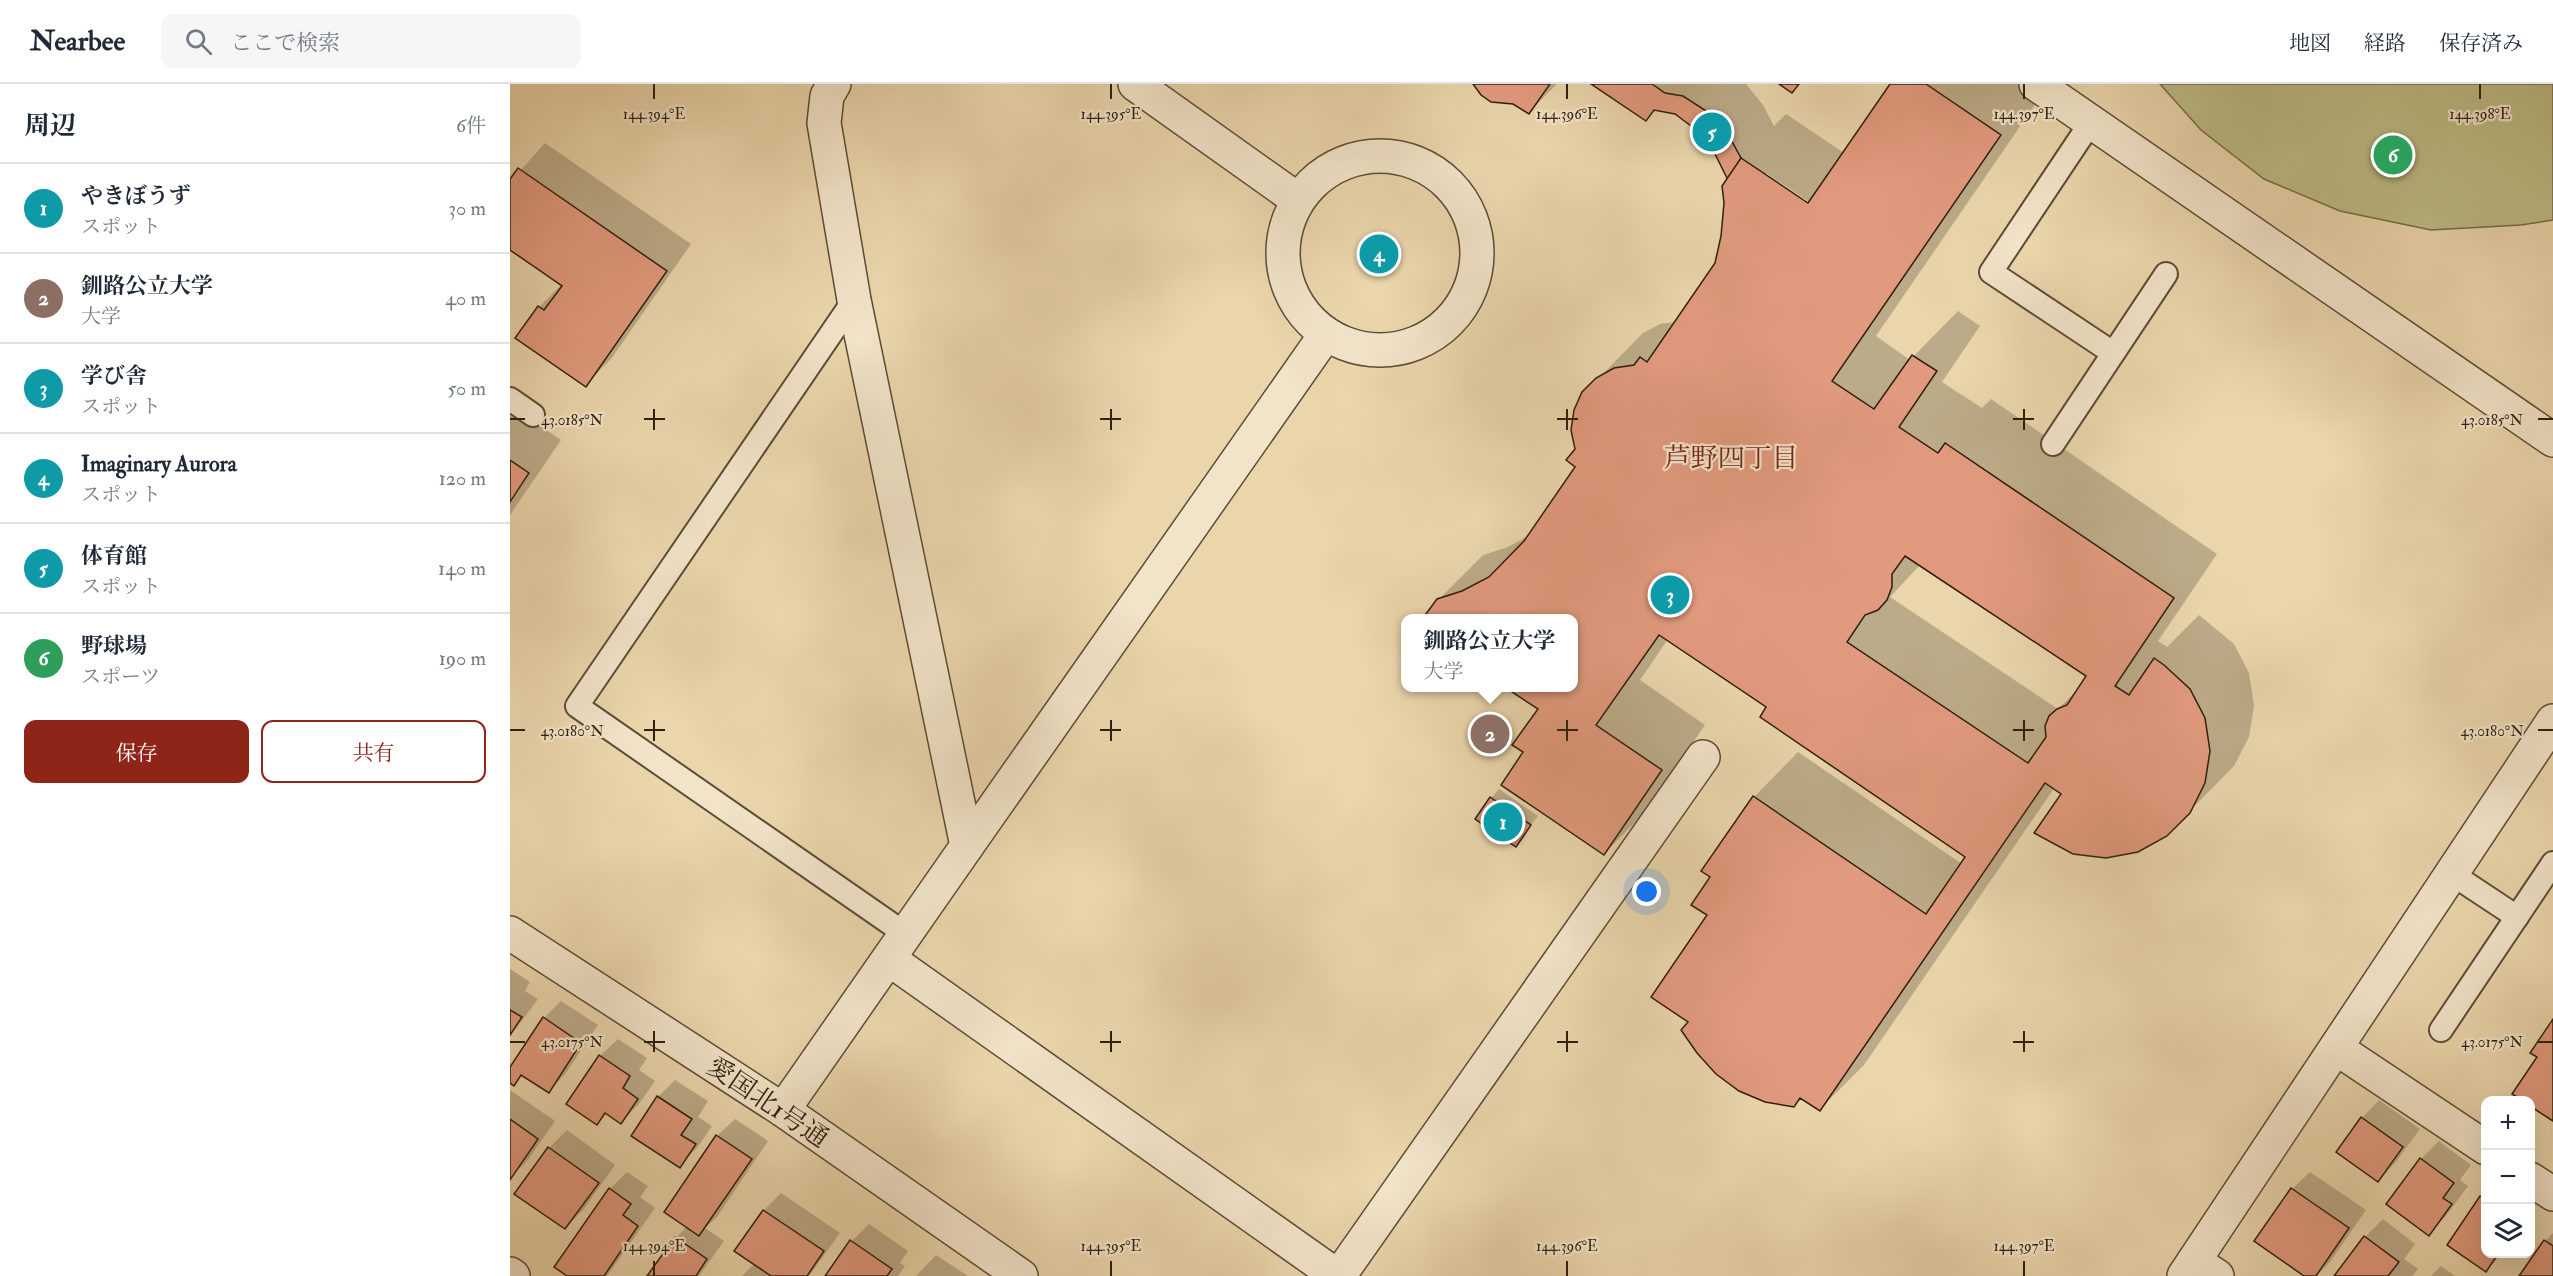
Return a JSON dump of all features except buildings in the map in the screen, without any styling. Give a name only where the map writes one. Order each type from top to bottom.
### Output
[{"type":"street","points":[[834,84],[827,96],[824,123],[854,300],[967,846]]},
{"type":"street","points":[[1135,84],[1298,200]]},
{"type":"street","points":[[2036,84],[2553,440]]},
{"type":"street","points":[[1369,156],[1408,159],[1443,178],[1467,208],[1478,241],[1476,274],[1461,308],[1439,331],[1398,349],[1363,349],[1326,334],[1296,302],[1284,271],[1285,230],[1298,200],[1329,170],[1369,156]]},
{"type":"street","points":[[783,1110],[1326,334]]},
{"type":"street","points":[[2198,1271],[2336,1048],[2553,720]]},
{"type":"street","points":[[898,947],[1338,1276],[1703,757]]},
{"type":"street","name":"愛国北1号通","points":[[510,933],[783,1110],[1021,1276]]},
{"type":"street","points":[[2336,1048],[2481,1145]]},
{"type":"street","points":[[2535,1182],[2553,1194]]},
{"type":"lane","points":[[2091,122],[1991,272],[2113,353]]},
{"type":"lane","points":[[2053,444],[2166,274]]},
{"type":"lane","points":[[854,300],[577,706],[898,947]]},
{"type":"lane","points":[[510,399],[534,415]]},
{"type":"lane","points":[[2441,1030],[2553,863]]},
{"type":"lane","points":[[2452,873],[2517,917]]},
{"type":"shaded area","points":[[2160,84],[2553,84],[2553,220],[2521,225],[2431,230],[2340,211],[2264,179],[2201,130]]},
{"type":"place","name":"体育館","points":[[1712,132]]},
{"type":"place","name":"野球場","points":[[2393,155]]},
{"type":"place","name":"Imaginary Aurora","points":[[1379,254]]},
{"type":"place","name":"学び舎","points":[[1670,595]]},
{"type":"place","name":"釧路公立大学","points":[[1490,734]]},
{"type":"place","name":"やきぼうず","points":[[1503,822]]},
{"type":"district","name":"芦野四丁目","points":[[1731,458]]}]
